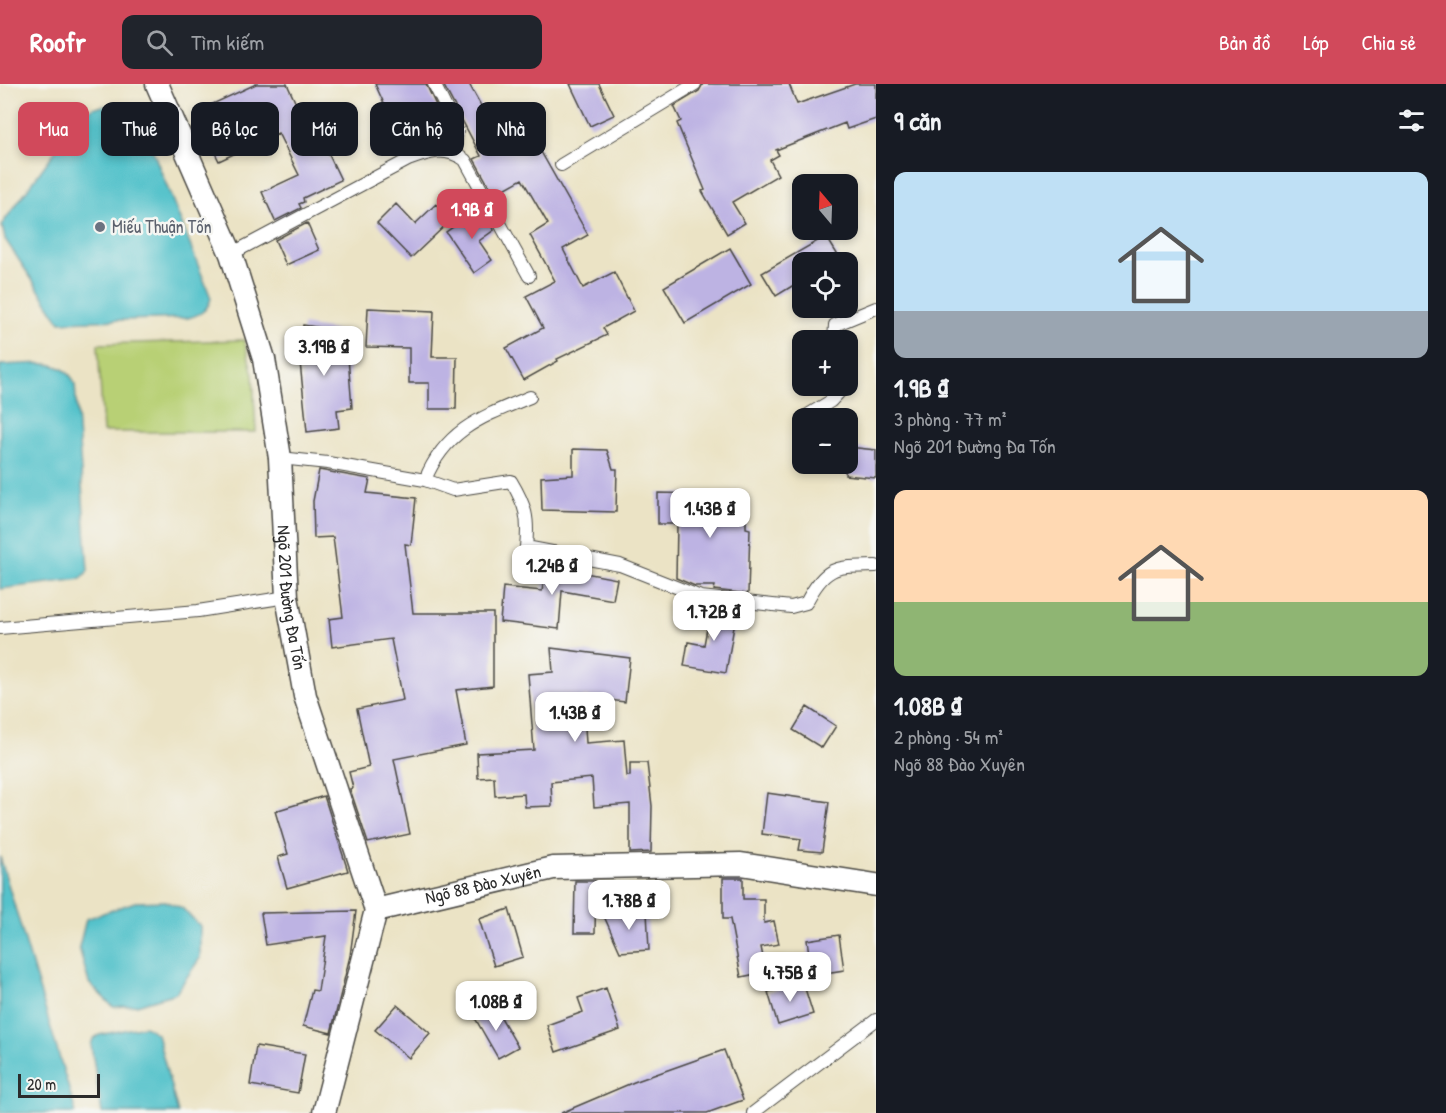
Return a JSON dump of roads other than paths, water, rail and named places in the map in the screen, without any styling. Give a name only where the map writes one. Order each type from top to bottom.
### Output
[{"type":"street","name":"Ngõ 201 Đường Đa Tốn","points":[[158,84],[231,254],[264,358],[280,458],[287,597],[305,696],[376,909]]},
{"type":"street","name":"Ngõ 88 Đào Xuyên","points":[[376,909],[564,868],[741,864],[876,885]]},
{"type":"street","points":[[324,1113],[376,909]]},
{"type":"lane","points":[[434,84],[443,102]]},
{"type":"lane","points":[[561,165],[695,84]]},
{"type":"lane","points":[[231,254],[418,156]]},
{"type":"lane","points":[[459,156],[465,160],[529,276]]},
{"type":"lane","points":[[835,330],[835,325],[876,308]]},
{"type":"lane","points":[[819,408],[836,396]]},
{"type":"lane","points":[[426,480],[435,456],[448,442],[479,418],[530,398]]},
{"type":"lane","points":[[280,458],[328,463],[426,480],[453,489],[510,481],[524,502],[528,526],[526,548],[621,565],[701,597],[791,607],[806,603],[816,584],[838,567],[876,566]]},
{"type":"lane","points":[[0,628],[198,611],[287,597]]},
{"type":"lane","points":[[753,1113],[876,1020]]},
{"type":"water","points":[[101,107],[101,156],[155,156],[211,298],[202,312],[188,318],[60,322],[5,239],[2,226],[5,220],[52,156],[89,156],[89,110]]},
{"type":"water","points":[[33,363],[54,365],[63,369],[75,385],[88,571],[81,579],[0,589],[0,365]]},
{"type":"water","points":[[0,857],[76,1113],[0,1113]]},
{"type":"water","points":[[165,901],[182,908],[200,926],[200,958],[176,993],[137,1005],[113,1007],[89,983],[79,947],[86,919],[135,902]]},
{"type":"water","points":[[145,1026],[157,1034],[178,1113],[102,1113],[91,1045],[93,1039],[99,1035]]},
{"type":"place","name":"Miếu Thuận Tốn","points":[[100,227]]}]
